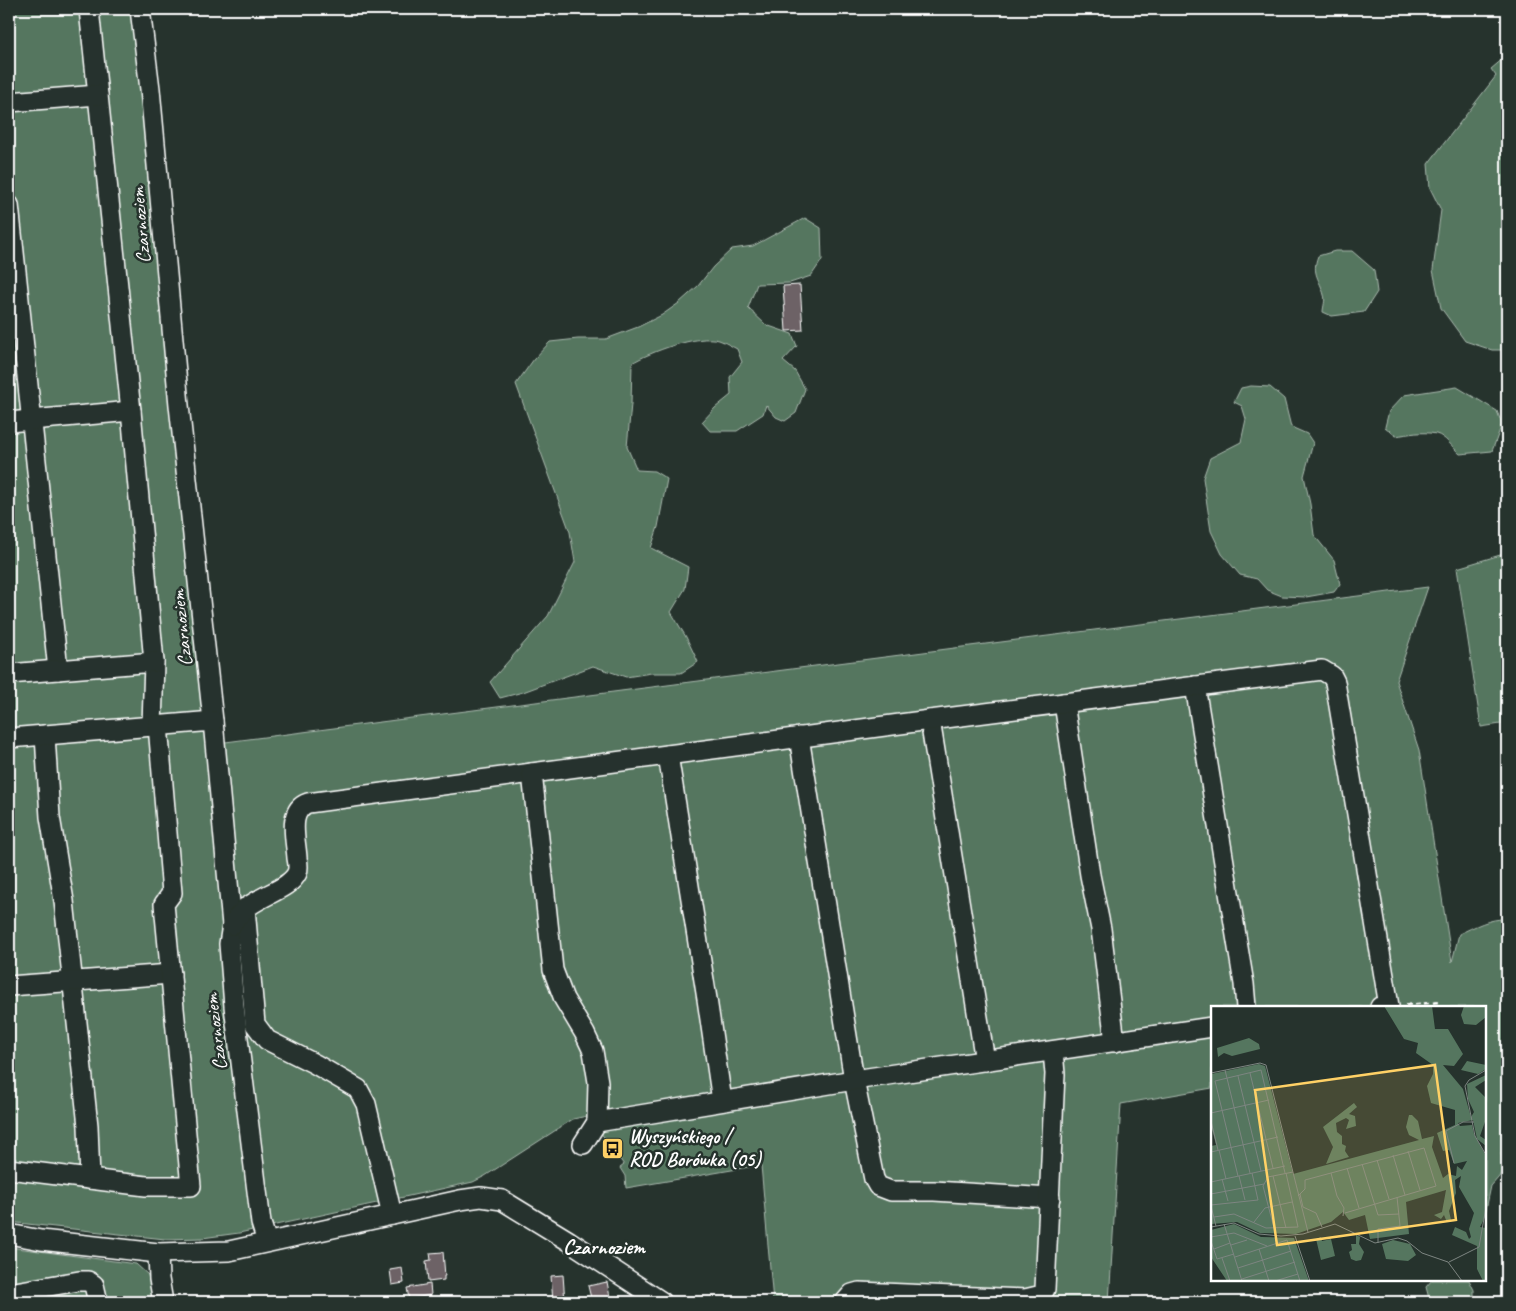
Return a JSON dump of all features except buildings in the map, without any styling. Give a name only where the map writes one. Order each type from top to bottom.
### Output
[{"type":"street","points":[[9,1169],[146,1186],[191,1186],[164,904],[172,893],[155,726],[154,662],[131,412],[89,9]]},
{"type":"street","name":"Czarnoziem","points":[[140,9],[150,88],[179,405],[213,721],[232,925],[229,944],[234,1006],[261,1223],[267,1242]]},
{"type":"street","points":[[9,102],[98,95]]},
{"type":"street","points":[[9,205],[58,670]]},
{"type":"street","points":[[9,422],[131,412]]},
{"type":"street","points":[[9,674],[154,662]]},
{"type":"street","points":[[232,925],[239,913],[245,908],[290,882],[296,876],[298,869],[294,825],[295,816],[303,805],[308,802],[1322,670],[1332,676],[1335,682],[1385,1006]]},
{"type":"street","points":[[1195,686],[1244,984],[1246,1006]]},
{"type":"street","points":[[1064,703],[1090,875],[1101,929],[1115,1042]]},
{"type":"street","points":[[930,720],[985,1061]]},
{"type":"street","points":[[9,738],[213,721]]},
{"type":"street","points":[[45,735],[50,817],[64,901],[88,1126],[90,1179]]},
{"type":"street","points":[[799,737],[854,1080],[874,1179],[878,1186],[891,1190],[1050,1198]]},
{"type":"street","points":[[668,755],[722,1102]]},
{"type":"street","points":[[532,773],[552,970],[564,999],[586,1034],[593,1051],[598,1082],[597,1122],[583,1144]]},
{"type":"street","points":[[245,908],[255,1024],[267,1040],[316,1064],[358,1090],[366,1104],[392,1215]]},
{"type":"street","points":[[9,986],[171,974]]},
{"type":"street","points":[[597,1122],[854,1080],[1211,1027]]},
{"type":"street","points":[[845,1302],[852,1294],[859,1292],[1025,1300],[1042,1295],[1045,1289],[1050,1198],[1055,1074],[1053,1051]]},
{"type":"street","points":[[9,1234],[41,1240],[158,1253],[230,1251],[481,1197],[502,1200],[662,1302]]},
{"type":"street","points":[[158,1253],[159,1279],[163,1302]]},
{"type":"street","points":[[9,1294],[88,1282],[94,1285],[98,1302]]},
{"type":"path","points":[[1396,1006],[1441,1002]]},
{"type":"green space","points":[[9,9],[136,9],[210,744],[1428,587],[1396,681],[1419,750],[1452,962],[1459,934],[1488,921],[1507,919],[1507,1134],[1501,1154],[1504,1166],[1499,1177],[1491,1186],[1486,1209],[1486,1006],[1211,1006],[1211,1088],[1121,1104],[1109,1302],[773,1302],[761,1165],[626,1188],[625,1176],[620,1168],[624,1165],[617,1155],[619,1152],[611,1141],[608,1142],[587,1116],[573,1119],[473,1182],[239,1233],[202,1238],[165,1239],[9,1222]]},
{"type":"green space","points":[[1505,9],[1507,9],[1507,350],[1492,350],[1465,341],[1441,308],[1433,270],[1441,210],[1430,188],[1428,164],[1496,76],[1491,69],[1504,58]]},
{"type":"green space","points":[[805,218],[821,228],[822,260],[811,276],[790,283],[757,284],[748,308],[766,325],[792,334],[797,346],[783,361],[795,371],[805,389],[796,413],[785,421],[776,417],[766,405],[763,414],[737,431],[710,431],[702,422],[731,395],[730,377],[742,362],[737,349],[719,340],[699,340],[674,345],[632,363],[627,447],[637,470],[654,471],[667,479],[658,527],[651,548],[688,567],[685,589],[671,612],[698,662],[681,673],[651,673],[626,677],[593,666],[523,692],[500,698],[490,682],[548,616],[575,562],[570,532],[516,384],[534,359],[550,342],[606,339],[638,327],[662,315],[679,303],[698,286],[713,267],[732,249],[753,246]]},
{"type":"green space","points":[[1335,251],[1352,251],[1374,270],[1377,292],[1364,312],[1332,316],[1323,312],[1325,297],[1315,267],[1318,256]]},
{"type":"green space","points":[[1251,386],[1270,387],[1284,399],[1291,427],[1307,434],[1313,443],[1304,476],[1314,535],[1334,560],[1340,584],[1334,592],[1306,597],[1282,596],[1267,590],[1257,579],[1240,575],[1222,554],[1211,531],[1203,478],[1210,458],[1241,442],[1246,419],[1242,406],[1234,402],[1241,388]]},
{"type":"green space","points":[[1457,387],[1497,411],[1502,424],[1492,451],[1460,454],[1439,435],[1421,433],[1396,436],[1385,427],[1389,411],[1404,395]]},
{"type":"green space","points":[[1507,553],[1507,723],[1481,727],[1457,568]]},
{"type":"green space","points":[[9,1247],[136,1264],[148,1275],[153,1302],[9,1302]]},
{"type":"green space","points":[[1431,1281],[1470,1281],[1474,1290],[1474,1301],[1430,1302],[1426,1287]]},
{"type":"place","name":"Wyszyńskiego / ROD Borówka (05)","points":[[613,1148]]},
{"type":"district","name":"Czarnoziem","points":[[604,1247]]}]
